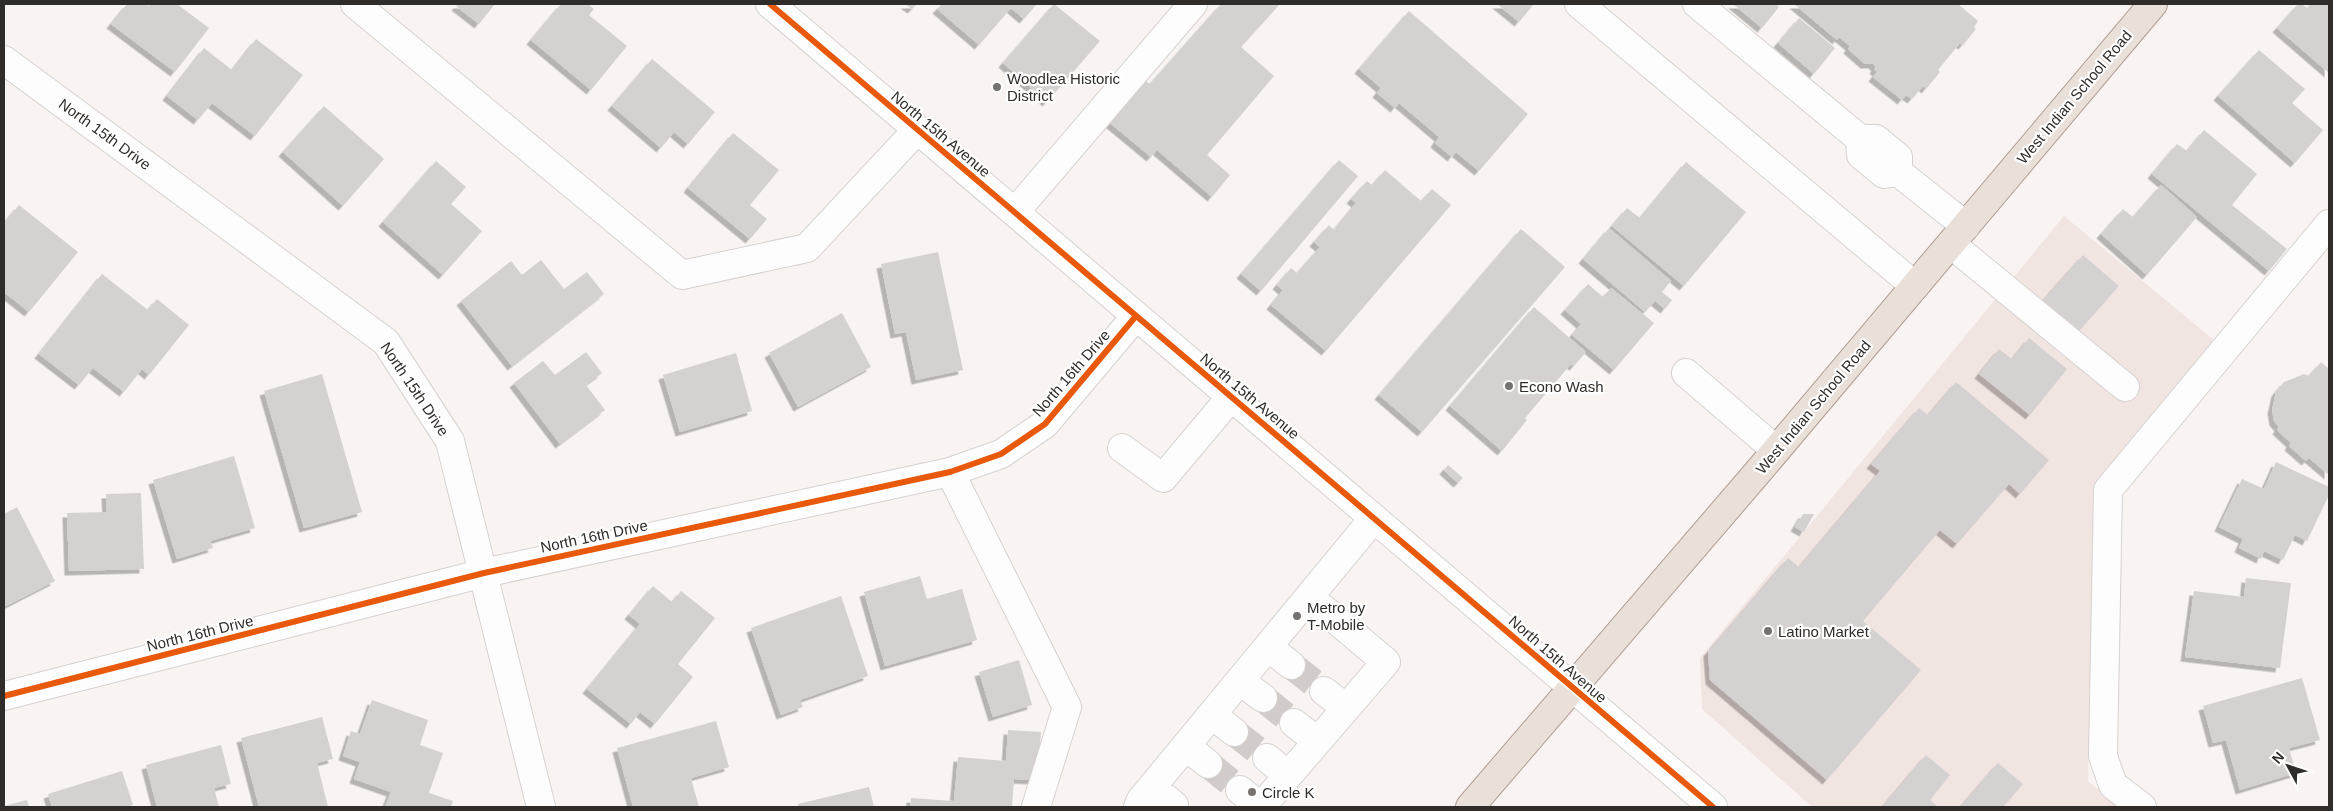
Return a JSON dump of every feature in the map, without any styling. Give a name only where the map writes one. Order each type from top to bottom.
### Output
[{"type":"main road","name":"West Indian School Road","points":[[1470,807],[1776,450],[2153,4]]},
{"type":"street","points":[[356,4],[682,275],[807,248],[918,130]]},
{"type":"street","name":"North 15th Avenue","points":[[770,4],[1712,807]]},
{"type":"street","points":[[1015,212],[1192,4]]},
{"type":"street","points":[[1579,4],[1915,286]]},
{"type":"street","points":[[1697,4],[1860,139],[1876,139],[1898,156],[1898,172],[1958,235],[2125,387]]},
{"type":"street","name":"North 15th Drive","points":[[4,60],[386,342],[450,441],[541,807]]},
{"type":"street","points":[[2142,807],[2113,785],[2103,756],[2108,490],[2329,224]]},
{"type":"street","name":"North 16th Drive","points":[[4,696],[484,573],[950,472],[1001,454],[1045,424],[1136,316]]},
{"type":"street","points":[[1686,373],[1776,450]]},
{"type":"street","points":[[1122,448],[1163,478],[1232,397]]},
{"type":"street","points":[[950,472],[1067,707],[1036,807]]},
{"type":"street","points":[[1174,805],[1145,797],[1374,518]]},
{"type":"street","points":[[1254,802],[1288,775],[1386,662],[1309,598]]},
{"type":"street","points":[[1268,647],[1291,665]]},
{"type":"street","points":[[1240,681],[1263,698]]},
{"type":"street","points":[[1324,691],[1346,708]]},
{"type":"street","points":[[1212,715],[1234,732]]},
{"type":"street","points":[[1294,723],[1317,742]]},
{"type":"street","points":[[1186,746],[1208,764]]},
{"type":"street","points":[[1267,758],[1288,775]]},
{"type":"shaded area","points":[[2064,216],[2214,340],[2097,482],[2088,781],[2119,807],[1812,807],[1702,709],[1700,658]]},
{"type":"building","points":[[127,4],[145,4],[149,6],[151,4],[177,4],[209,28],[175,72],[111,24]]},
{"type":"building","points":[[458,4],[495,4],[479,24],[456,6]]},
{"type":"building","points":[[561,4],[588,4],[594,9],[589,15],[627,46],[591,90],[531,40]]},
{"type":"building","points":[[905,4],[917,4],[912,9]]},
{"type":"building","points":[[942,4],[1037,4],[1024,19],[1011,8],[979,45],[937,9]]},
{"type":"building","points":[[1054,4],[1100,41],[1047,102],[1003,63]]},
{"type":"building","points":[[1221,4],[1280,4],[1241,47],[1274,76],[1207,155],[1230,175],[1212,197],[1157,150],[1151,157],[1110,123],[1146,81],[1150,84]]},
{"type":"building","points":[[1497,4],[1534,4],[1519,22]]},
{"type":"building","points":[[1733,4],[1776,4],[1779,7],[1762,28]]},
{"type":"building","points":[[1794,4],[1958,4],[1978,21],[1974,27],[1976,29],[1963,45],[1960,43],[1938,70],[1940,72],[1926,89],[1923,86],[1912,99],[1906,95],[1902,100],[1873,77],[1877,72],[1873,64],[1865,64],[1848,49],[1850,46],[1839,37],[1837,40]]},
{"type":"building","points":[[2298,4],[2302,4],[2307,8],[2310,4],[2329,4],[2329,73],[2277,28]]},
{"type":"building","points":[[1409,11],[1528,114],[1479,171],[1456,152],[1452,157],[1435,143],[1439,137],[1399,103],[1395,108],[1377,93],[1381,88],[1359,69]]},
{"type":"building","points":[[1799,18],[1835,48],[1814,74],[1778,43]]},
{"type":"building","points":[[256,39],[303,75],[255,136],[212,103],[198,120],[167,96],[204,48],[232,70]]},
{"type":"building","points":[[2259,50],[2305,89],[2292,103],[2323,130],[2295,163],[2218,96]]},
{"type":"building","points":[[652,59],[715,112],[688,144],[674,132],[661,148],[612,106]]},
{"type":"building","points":[[324,106],[384,159],[343,206],[283,152]]},
{"type":"building","points":[[2204,130],[2257,174],[2232,205],[2287,249],[2269,271],[2152,174],[2177,144],[2187,151]]},
{"type":"building","points":[[733,133],[779,170],[750,205],[767,219],[750,239],[688,188]]},
{"type":"building","points":[[1339,160],[1358,176],[1261,291],[1241,274]]},
{"type":"building","points":[[436,161],[466,187],[451,204],[482,231],[443,275],[383,222]]},
{"type":"building","points":[[1686,162],[1746,212],[1684,286],[1612,226],[1627,208],[1640,218]]},
{"type":"building","points":[[1385,170],[1421,201],[1432,189],[1451,205],[1326,351],[1271,305],[1283,290],[1277,285],[1291,268],[1297,273],[1320,247],[1314,242],[1329,225],[1334,230],[1356,203],[1351,199],[1367,181],[1372,185]]},
{"type":"building","points":[[2161,185],[2197,217],[2147,275],[2101,234],[2123,209],[2133,217]]},
{"type":"building","points":[[19,205],[78,252],[29,312],[4,292],[4,269],[6,266],[4,263],[4,223]]},
{"type":"building","points":[[1609,228],[1671,281],[1662,292],[1672,300],[1665,309],[1655,301],[1645,312],[1583,259]]},
{"type":"building","points":[[1521,229],[1565,267],[1422,432],[1379,395]]},
{"type":"building","points":[[938,252],[963,370],[916,380],[906,332],[895,334],[881,264]]},
{"type":"building","points":[[2083,255],[2119,286],[2078,332],[2042,301]]},
{"type":"building","points":[[541,260],[564,289],[587,272],[604,294],[512,366],[461,301],[511,261],[522,275]]},
{"type":"building","points":[[102,274],[148,310],[157,299],[189,325],[149,375],[142,369],[124,392],[93,368],[79,385],[39,354]]},
{"type":"building","points":[[1588,284],[1603,297],[1611,288],[1654,323],[1614,370],[1572,335],[1581,324],[1565,310]]},
{"type":"building","name":"Econo Wash","points":[[1534,307],[1586,352],[1574,366],[1571,364],[1525,418],[1527,420],[1502,451],[1450,406]]},
{"type":"building","points":[[842,313],[871,367],[798,407],[769,353]]},
{"type":"building","points":[[2029,338],[2067,369],[2030,415],[1979,374],[1999,349],[2012,359]]},
{"type":"building","points":[[586,352],[602,373],[586,385],[605,410],[560,444],[514,383],[543,361],[555,375]]},
{"type":"building","points":[[736,353],[752,411],[680,432],[663,375]]},
{"type":"building","points":[[2321,362],[2329,369],[2329,475],[2309,458],[2306,461],[2289,446],[2291,443],[2277,430],[2279,427],[2274,421],[2272,410],[2276,392],[2284,382],[2304,374],[2309,376]]},
{"type":"building","points":[[322,374],[362,512],[304,528],[264,391]]},
{"type":"building","points":[[1956,382],[2049,460],[2020,494],[2009,484],[1957,544],[1940,530],[1863,621],[1921,670],[1827,780],[1710,680],[1708,652],[1788,558],[1799,567],[1880,471],[1871,464],[1919,408],[1928,415]]},
{"type":"building","points":[[234,456],[255,528],[210,541],[213,548],[177,559],[153,480]]},
{"type":"building","points":[[2276,462],[2329,487],[2329,495],[2307,541],[2295,535],[2283,560],[2264,551],[2261,559],[2239,548],[2243,539],[2219,527],[2242,479],[2264,489]]},
{"type":"building","points":[[1448,465],[1463,478],[1458,483],[1444,470]]},
{"type":"building","points":[[141,493],[144,569],[69,571],[67,513],[107,512],[106,494]]},
{"type":"building","points":[[17,507],[55,581],[4,607],[4,514]]},
{"type":"building","points":[[1803,514],[1814,514],[1804,532],[1795,527]]},
{"type":"building","points":[[920,576],[927,599],[962,589],[977,640],[885,666],[864,592]]},
{"type":"building","points":[[2246,578],[2291,583],[2280,668],[2185,657],[2194,591],[2244,597]]},
{"type":"building","points":[[653,586],[672,602],[681,591],[715,618],[678,664],[693,677],[655,724],[640,712],[631,724],[587,689],[640,624],[629,615]]},
{"type":"building","points":[[841,596],[868,676],[800,700],[803,707],[781,715],[751,628]]},
{"type":"building","points":[[1019,660],[1032,705],[993,717],[979,672]]},
{"type":"building","points":[[2302,678],[2320,740],[2289,748],[2296,773],[2240,790],[2226,740],[2213,743],[2203,706]]},
{"type":"building","points":[[372,700],[428,720],[420,745],[443,753],[429,793],[453,801],[451,807],[385,807],[391,792],[354,779],[360,762],[343,756],[351,731],[360,734]]},
{"type":"building","points":[[322,717],[333,759],[317,763],[328,807],[259,807],[241,738]]},
{"type":"building","points":[[716,721],[729,767],[691,778],[699,807],[633,807],[617,748]]},
{"type":"building","points":[[1008,730],[1041,732],[1037,780],[1014,779],[1012,807],[910,807],[911,798],[954,801],[958,757],[1006,761]]},
{"type":"building","points":[[221,745],[231,784],[214,788],[219,807],[157,807],[146,765]]},
{"type":"building","points":[[1926,755],[1950,775],[1930,800],[1938,807],[1882,807]]},
{"type":"building","points":[[1998,763],[2023,784],[2003,807],[1960,807]]},
{"type":"building","points":[[122,771],[133,805],[126,807],[52,807],[48,794]]},
{"type":"building","points":[[869,787],[874,807],[798,807],[798,804]]},
{"type":"building","points":[[27,800],[29,807],[4,807],[4,806]]},
{"type":"tunnel","points":[[1291,665],[1324,691]]},
{"type":"tunnel","points":[[1263,698],[1294,723]]},
{"type":"tunnel","points":[[1234,732],[1267,758]]},
{"type":"tunnel","points":[[1208,764],[1240,790]]},
{"type":"cycle path","points":[[770,4],[1713,807]]},
{"type":"cycle path","points":[[4,696],[484,573],[950,472],[1001,454],[1045,424],[1136,316]]},
{"type":"place","name":"Woodlea Historic District","points":[[997,87]]},
{"type":"place","name":"Econo Wash","points":[[1509,386]]},
{"type":"place","name":"Metro by T-Mobile","points":[[1297,616]]},
{"type":"place","name":"Latino Market","points":[[1768,631]]},
{"type":"place","name":"Circle K","points":[[1252,792]]}]
